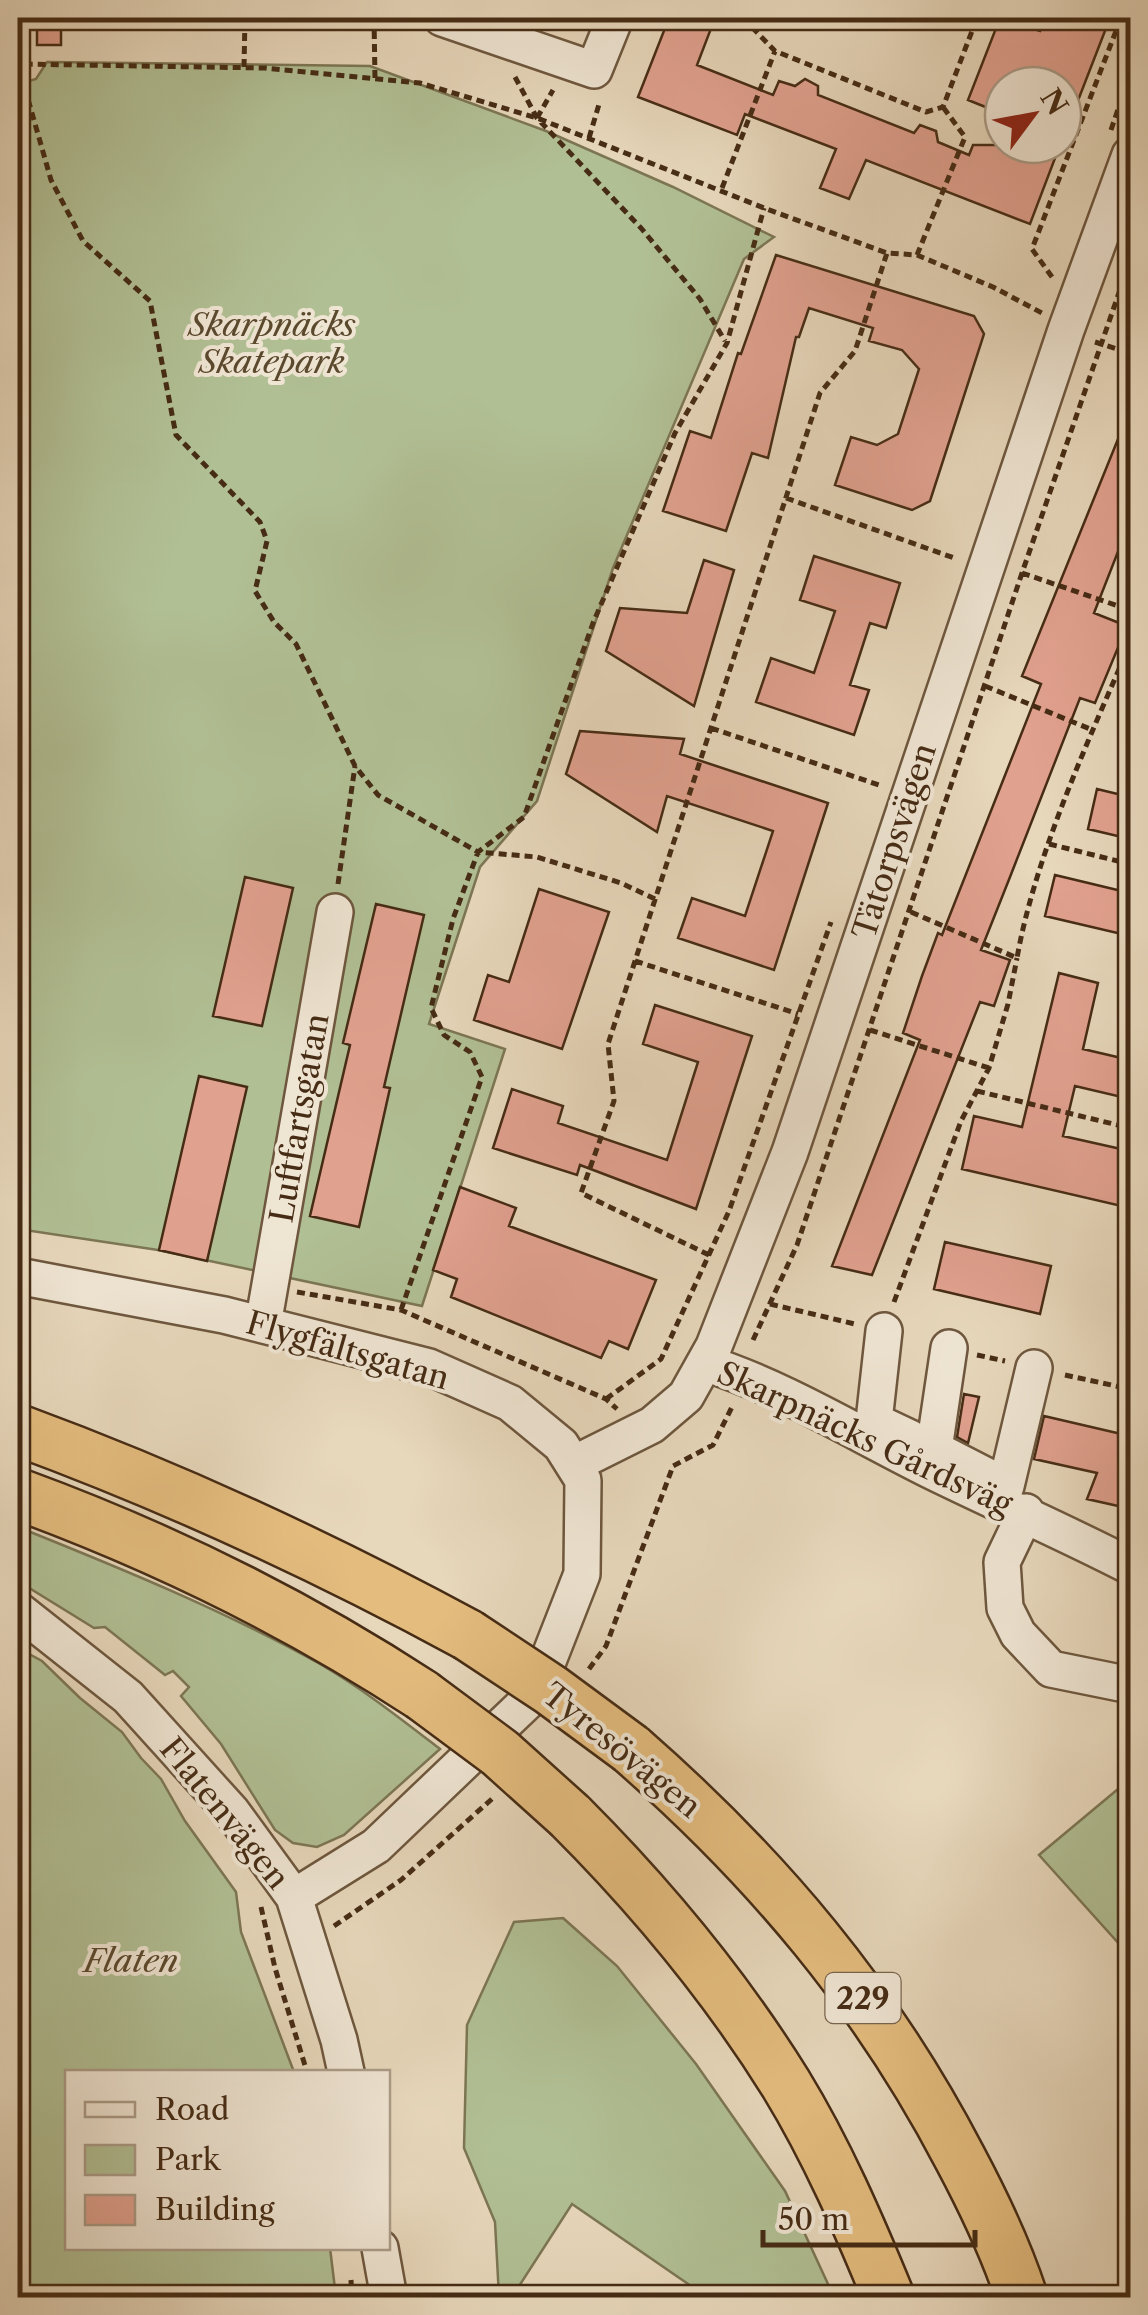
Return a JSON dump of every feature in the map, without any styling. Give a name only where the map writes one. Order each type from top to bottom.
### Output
[{"type":"highway","name":"Tyresövägen","points":[[18,1430],[238,1518],[351,1572],[468,1635],[631,1749],[756,1866],[825,1947],[885,2029],[978,2192],[1022,2298]]},
{"type":"highway","points":[[18,1494],[211,1574],[305,1621],[422,1694],[500,1754],[570,1816],[658,1910],[724,1992],[786,2084],[861,2230],[889,2298]]},
{"type":"street","points":[[442,18],[594,70],[614,18]]},
{"type":"street","name":"Tätorpsvägen","points":[[574,1464],[652,1425],[686,1396],[704,1363],[790,1152],[1053,321],[1118,150]]},
{"type":"street","name":"Luftfartsgatan","points":[[263,1324],[334,912]]},
{"type":"street","name":"Flygfältsgatan","points":[[18,1276],[263,1324],[429,1367],[510,1402],[560,1445],[574,1464]]},
{"type":"street","points":[[884,1331],[874,1421],[1006,1486],[1034,1368]]},
{"type":"street","points":[[934,1449],[949,1348]]},
{"type":"street","name":"Skarpnäcks Gårdsväg","points":[[704,1363],[748,1376],[1130,1566]]},
{"type":"street","points":[[294,1897],[376,1846],[535,1694],[582,1574],[583,1480],[574,1464]]},
{"type":"street","name":"Skarpnäcks Gårdsväg","points":[[1026,1512],[1002,1562],[1005,1608],[1018,1634],[1051,1670],[1130,1685]]},
{"type":"street","name":"Flatenvägen","points":[[18,1610],[128,1697],[232,1812],[294,1897],[346,2070]]},
{"type":"street","points":[[380,2250],[389,2298]]},
{"type":"path","points":[[26,18],[18,64],[51,180],[83,241],[150,300],[176,435],[260,522],[267,541],[255,592],[274,622],[296,644],[355,766],[378,795],[478,852],[537,856],[621,883],[655,900]]},
{"type":"path","points":[[244,68],[245,18]]},
{"type":"path","points":[[374,18],[374,79]]},
{"type":"path","points":[[744,18],[775,50],[926,112],[942,106],[976,22],[966,18]]},
{"type":"path","points":[[1062,266],[1056,283],[1032,249],[1121,18]]},
{"type":"path","points":[[493,35],[537,118],[641,228],[700,299],[727,344]]},
{"type":"path","points":[[722,189],[775,50]]},
{"type":"path","points":[[18,64],[244,68],[420,83],[537,118],[887,253],[917,255],[992,287],[1101,344],[1130,353]]},
{"type":"path","points":[[589,139],[601,102],[594,70]]},
{"type":"path","points":[[1118,150],[1130,74]]},
{"type":"path","points":[[917,255],[965,136],[942,106]]},
{"type":"path","points":[[401,1310],[482,1077],[470,1052],[444,1036],[432,1008],[453,919],[478,852],[524,818],[593,622],[675,432],[727,344],[764,208]]},
{"type":"path","points":[[708,1255],[581,1194],[614,1101],[608,1044],[635,960],[820,393],[855,351],[887,253]]},
{"type":"path","points":[[748,1376],[750,1348],[796,1245],[1130,261]]},
{"type":"path","points":[[1048,298],[1053,321]]},
{"type":"path","points":[[786,498],[959,560]]},
{"type":"path","points":[[1022,573],[1130,610]]},
{"type":"path","points":[[884,1331],[961,1120],[988,1068],[1008,1004],[1024,922],[1049,844],[1130,644]]},
{"type":"path","points":[[985,686],[1095,731]]},
{"type":"path","points":[[711,728],[879,785]]},
{"type":"path","points":[[334,912],[355,766]]},
{"type":"path","points":[[1049,844],[1130,864]]},
{"type":"path","points":[[606,1399],[662,1359],[729,1211],[836,908]]},
{"type":"path","points":[[910,912],[1017,958]]},
{"type":"path","points":[[635,960],[798,1014]]},
{"type":"path","points":[[870,1030],[988,1068]]},
{"type":"path","points":[[977,1091],[1130,1128]]},
{"type":"path","points":[[274,1968],[307,2070]]},
{"type":"green space","name":"Skarpnäcks Skatepark","points":[[47,62],[370,66],[546,131],[774,237],[744,259],[613,568],[537,801],[480,867],[429,1024],[505,1049],[422,1306],[158,1250],[18,1229],[18,84],[36,79]]},
{"type":"green space","points":[[18,1527],[171,1591],[283,1644],[351,1684],[440,1749],[344,1835],[317,1847],[293,1843],[275,1830],[221,1744],[181,1696],[189,1687],[173,1671],[165,1675],[105,1627],[94,1628],[18,1581]]},
{"type":"green space","name":"Flaten","points":[[18,1648],[42,1661],[122,1732],[161,1779],[185,1821],[236,1892],[241,1932],[293,2070],[65,2070],[65,2250],[330,2250],[336,2297],[18,2297]]},
{"type":"green space","points":[[1130,1779],[1130,1956],[1039,1855]]},
{"type":"green space","points":[[563,1918],[617,1966],[696,2064],[785,2191],[834,2297],[707,2297],[572,2204],[512,2297],[499,2297],[495,2222],[464,2148],[467,2025],[514,1922]]},
{"type":"building","points":[[669,18],[715,18],[697,65],[773,95],[779,81],[795,86],[805,79],[818,86],[818,95],[914,133],[920,125],[936,131],[938,142],[969,155],[973,145],[983,145],[983,165],[1052,165],[1030,224],[866,160],[849,199],[820,188],[836,149],[745,114],[737,135],[638,97]]},
{"type":"building","points":[[1000,18],[1040,31],[1045,18],[1110,18],[1083,88],[1083,65],[983,65],[983,106],[968,100]]},
{"type":"building","points":[[37,22],[61,23],[61,45],[37,45]]},
{"type":"building","points":[[776,255],[974,316],[984,334],[930,501],[912,510],[835,485],[851,437],[877,445],[898,434],[919,369],[902,350],[869,341],[873,328],[809,308],[796,337],[768,458],[752,453],[726,531],[663,511],[690,431],[711,438],[738,353],[741,354]]},
{"type":"building","points":[[1129,412],[1130,521],[1094,613],[1127,626],[1095,703],[1080,698],[981,950],[1010,960],[994,1006],[980,1002],[872,1275],[832,1266],[920,1040],[903,1033],[922,976],[938,933],[942,935],[1041,684],[1022,676]]},
{"type":"building","points":[[814,556],[900,583],[886,628],[870,623],[850,685],[869,690],[854,735],[756,702],[771,658],[814,673],[835,611],[800,600]]},
{"type":"building","points":[[704,560],[734,570],[694,706],[606,651],[620,608],[687,613]]},
{"type":"building","points":[[580,731],[684,739],[680,754],[828,803],[774,970],[678,938],[692,898],[745,916],[773,831],[667,796],[657,832],[566,774]]},
{"type":"building","points":[[1097,789],[1130,797],[1130,839],[1088,829]]},
{"type":"building","points":[[1055,875],[1130,893],[1130,936],[1045,916]]},
{"type":"building","points":[[245,877],[293,888],[262,1026],[213,1016]]},
{"type":"building","points":[[539,889],[609,912],[562,1049],[474,1020],[488,975],[509,982]]},
{"type":"building","points":[[376,904],[424,915],[384,1087],[390,1088],[359,1227],[310,1216],[350,1045],[343,1043]]},
{"type":"building","points":[[1059,973],[1098,983],[1083,1049],[1130,1060],[1130,1099],[1075,1086],[1063,1136],[1130,1151],[1130,1208],[962,1169],[974,1116],[1022,1127]]},
{"type":"building","points":[[655,1005],[752,1036],[696,1209],[580,1165],[577,1175],[493,1148],[512,1089],[563,1106],[558,1123],[667,1160],[698,1062],[643,1044]]},
{"type":"building","points":[[199,1076],[247,1087],[207,1261],[159,1250]]},
{"type":"building","points":[[460,1187],[516,1208],[509,1226],[656,1280],[628,1349],[609,1341],[601,1358],[451,1297],[457,1279],[433,1270]]},
{"type":"building","points":[[945,1242],[1051,1266],[1040,1314],[934,1289]]},
{"type":"building","points":[[964,1394],[979,1397],[968,1443],[957,1437]]},
{"type":"building","points":[[1044,1416],[1130,1436],[1127,1508],[1087,1499],[1097,1473],[1034,1459]]}]
